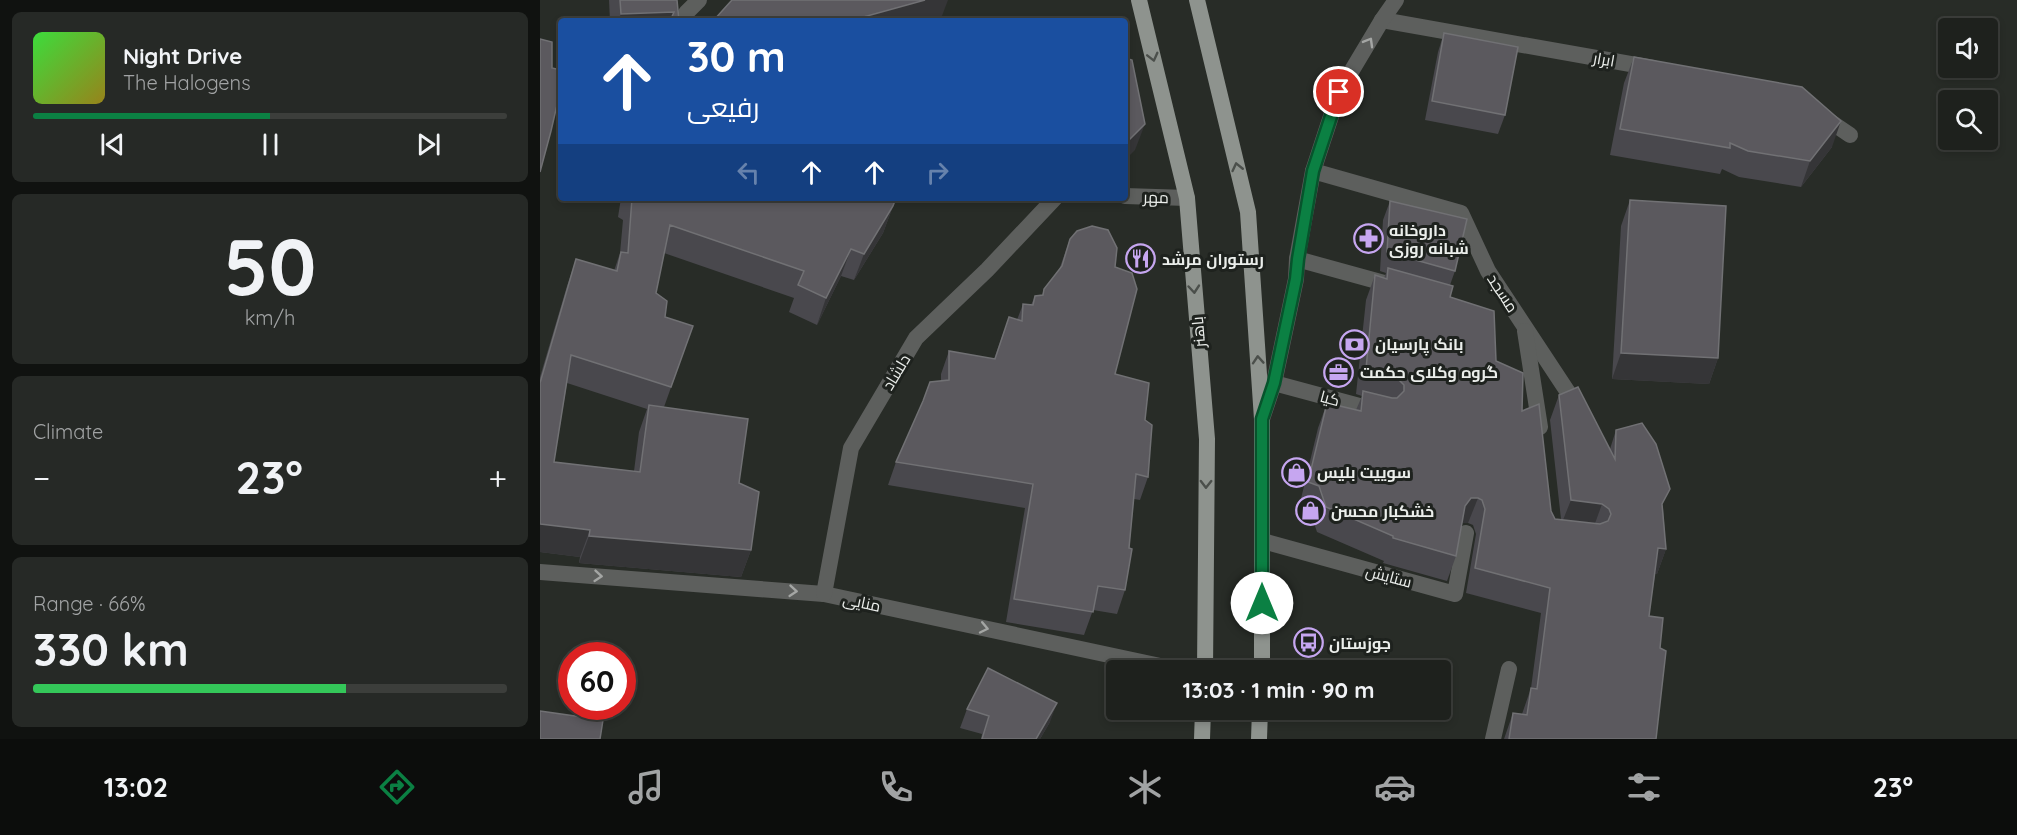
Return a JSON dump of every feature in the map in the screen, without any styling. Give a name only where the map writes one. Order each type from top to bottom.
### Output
[{"type":"main road","name":"باهنر","points":[[1139,0],[1187,198],[1207,439],[1204,660]]},
{"type":"main road","points":[[1197,0],[1248,212],[1262,419],[1262,660]]},
{"type":"main road","points":[[1202,739],[1203,720]]},
{"type":"main road","points":[[1259,739],[1260,720]]},
{"type":"street","points":[[686,18],[686,13],[699,0]]},
{"type":"street","points":[[1262,419],[1274,383],[1296,279],[1313,171],[1339,92],[1396,0]]},
{"type":"street","name":"ابرار","points":[[1382,20],[1664,70]]},
{"type":"street","points":[[1811,109],[1850,135]]},
{"type":"street","name":"مسجد","points":[[1313,171],[1461,213],[1488,271],[1586,419]]},
{"type":"street","name":"مهر","points":[[1128,196],[1187,198]]},
{"type":"street","name":"دلشاد","points":[[824,594],[851,448],[915,339],[987,270],[1052,201]]},
{"type":"street","points":[[1298,259],[1409,290]]},
{"type":"street","points":[[1524,326],[1542,445]]},
{"type":"street","name":"کیا","points":[[1274,383],[1385,413]]},
{"type":"street","name":"ستایش","points":[[1263,541],[1455,594],[1466,533]]},
{"type":"street","name":"منایی","points":[[540,572],[824,594],[1132,660]]},
{"type":"street","points":[[1493,739],[1509,669]]},
{"type":"building","points":[[620,0],[677,0],[679,18],[671,18],[674,12],[621,14]]},
{"type":"building","points":[[732,0],[925,0],[860,18],[716,18]]},
{"type":"building","points":[[1444,33],[1518,47],[1505,115],[1432,101]]},
{"type":"building","points":[[540,39],[552,42],[552,68],[558,69],[558,101],[540,172]]},
{"type":"building","points":[[1634,57],[1802,87],[1841,121],[1810,161],[1748,151],[1730,143],[1730,148],[1620,129]]},
{"type":"building","points":[[1128,59],[1132,60],[1145,124],[1128,141]]},
{"type":"building","points":[[1630,200],[1726,206],[1718,358],[1621,353]]},
{"type":"building","points":[[632,201],[895,201],[864,254],[851,249],[826,298],[798,285],[804,271],[670,225],[656,293],[667,301],[665,317],[693,326],[671,387],[571,355],[554,462],[640,472],[649,405],[748,419],[739,483],[759,492],[751,550],[589,536],[590,530],[540,524],[540,383],[576,259],[617,271],[621,252],[628,253]]},
{"type":"building","points":[[1390,201],[1467,219],[1455,271],[1387,252]]},
{"type":"building","points":[[1092,226],[1108,230],[1117,248],[1115,267],[1132,273],[1137,289],[1115,374],[1149,383],[1145,420],[1152,425],[1148,477],[1136,474],[1129,548],[1132,549],[1125,590],[1098,586],[1093,612],[1014,599],[1033,484],[896,462],[930,382],[949,380],[949,351],[995,359],[1009,317],[1022,321],[1023,304],[1033,305],[1035,296],[1043,295],[1044,289],[1062,266],[1070,239],[1077,231]]},
{"type":"building","points":[[1388,268],[1453,286],[1450,297],[1494,311],[1496,361],[1523,373],[1522,411],[1539,404],[1551,511],[1555,519],[1600,524],[1608,521],[1611,514],[1609,509],[1602,504],[1571,500],[1559,395],[1578,387],[1615,459],[1616,430],[1642,423],[1656,444],[1670,489],[1662,504],[1666,549],[1658,548],[1649,616],[1663,618],[1660,648],[1666,651],[1656,739],[1509,739],[1513,713],[1527,715],[1531,688],[1537,689],[1550,588],[1475,568],[1485,509],[1482,500],[1471,498],[1465,506],[1456,556],[1393,538],[1393,536],[1326,507],[1319,486],[1308,482],[1327,403],[1361,411],[1363,391],[1397,398],[1404,391],[1404,385],[1397,378],[1366,369],[1375,275],[1387,279]]},
{"type":"building","points":[[988,668],[1057,703],[1036,739],[982,739],[989,716],[967,709]]},
{"type":"building","points":[[540,711],[558,714],[558,720],[603,720],[600,739],[540,739]]},
{"type":"place","name":"داروخانه شبانه روزی","points":[[1368,239]]},
{"type":"place","name":"رستوران مرشد","points":[[1141,259]]},
{"type":"place","name":"بانک پارسیان","points":[[1354,344]]},
{"type":"place","name":"گروه وکلای حکمت","points":[[1339,372]]},
{"type":"place","name":"سوییت بلیس","points":[[1296,472]]},
{"type":"place","name":"خشکبار محسن","points":[[1310,511]]},
{"type":"place","name":"جوزستان","points":[[1308,643]]},
{"type":"route","points":[[1262,603],[1262,419],[1274,383],[1296,279],[1313,171],[1339,92]]}]
